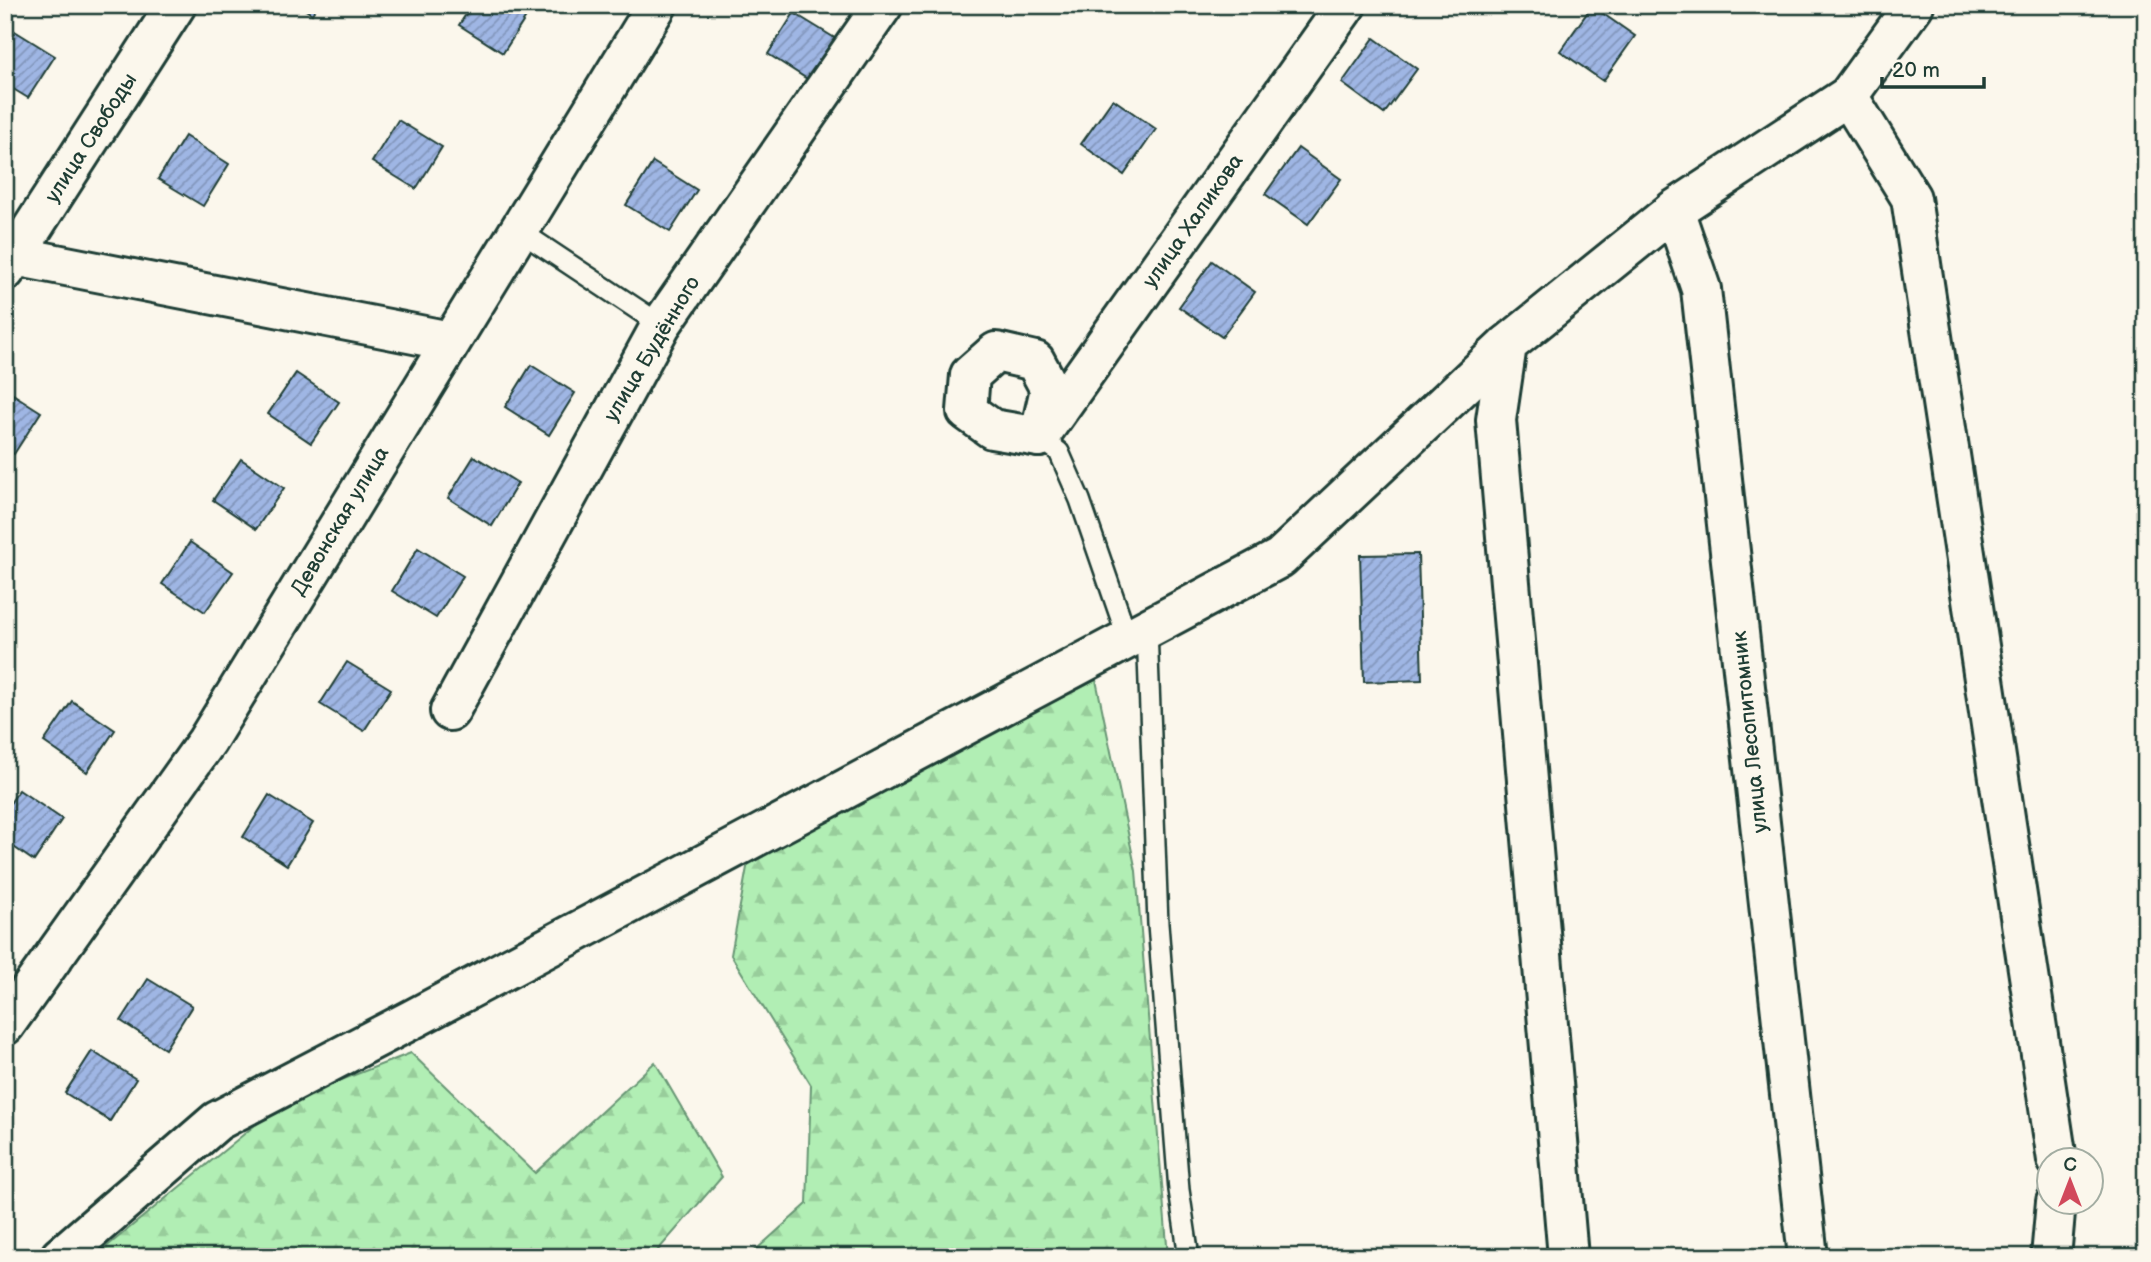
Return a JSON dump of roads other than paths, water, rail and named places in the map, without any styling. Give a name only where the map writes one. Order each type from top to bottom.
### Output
[{"type":"street","name":"улица Свободы","points":[[10,264],[176,5]]},
{"type":"street","name":"Девонская улица","points":[[5,1025],[206,741],[657,5]]},
{"type":"street","name":"улица Будённого","points":[[450,711],[661,325],[883,5]]},
{"type":"street","name":"улица Халикова","points":[[1039,437],[1346,5]]},
{"type":"street","points":[[60,1257],[217,1121],[1280,558],[1507,345],[1674,210],[1848,96],[1914,5]]},
{"type":"street","points":[[1848,96],[1911,198],[2055,1146]]},
{"type":"street","name":"улица Лесопитомник","points":[[1674,210],[1701,289],[1808,1257]]},
{"type":"street","points":[[10,264],[450,341]]},
{"type":"street","points":[[1507,345],[1496,420],[1568,1257]]},
{"type":"street","points":[[2051,1257],[2055,1216]]},
{"type":"lane","points":[[518,229],[661,325]]},
{"type":"lane","points":[[1039,437],[1059,452],[1138,634],[1158,923],[1180,1190],[1189,1257]]}]
